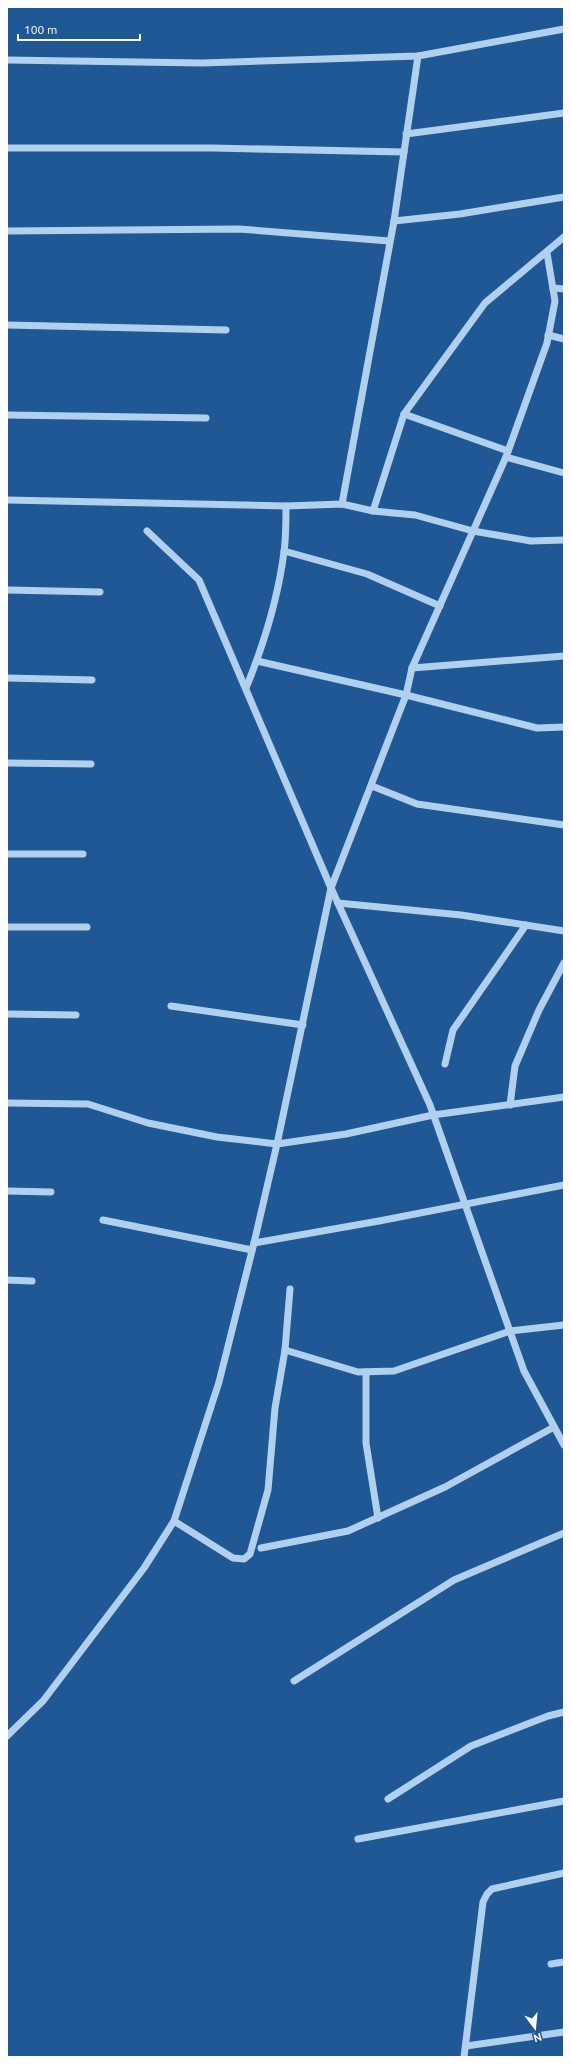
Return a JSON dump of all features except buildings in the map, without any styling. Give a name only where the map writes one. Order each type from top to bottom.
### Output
[{"type":"street","points":[[7,60],[202,63],[418,56],[564,29]]},
{"type":"street","points":[[342,504],[389,241],[394,221],[418,56]]},
{"type":"street","points":[[406,134],[564,113]]},
{"type":"street","points":[[7,148],[212,148],[404,152]]},
{"type":"street","points":[[394,221],[460,214],[564,197]]},
{"type":"street","points":[[7,231],[239,229],[389,241]]},
{"type":"street","points":[[373,511],[404,414],[485,303],[547,253],[564,237]]},
{"type":"street","points":[[7,1736],[43,1702],[144,1568],[174,1521],[219,1382],[253,1246],[278,1144],[331,888],[372,786],[406,695],[412,668],[507,454],[548,335],[555,301],[547,253]]},
{"type":"street","points":[[553,288],[564,290]]},
{"type":"street","points":[[7,325],[226,330]]},
{"type":"street","points":[[548,335],[564,339]]},
{"type":"street","points":[[404,414],[507,454],[564,473]]},
{"type":"street","points":[[7,415],[206,418]]},
{"type":"street","points":[[7,500],[286,506],[342,504],[373,511],[415,515],[473,531],[531,541],[564,540]]},
{"type":"street","points":[[246,688],[257,661],[275,600],[284,551],[286,506]]},
{"type":"street","points":[[147,531],[199,580],[331,888],[433,1115],[524,1372],[564,1446]]},
{"type":"street","points":[[284,551],[367,574],[440,606]]},
{"type":"street","points":[[7,590],[100,592]]},
{"type":"street","points":[[412,668],[564,656]]},
{"type":"street","points":[[257,661],[406,695],[538,728],[564,727]]},
{"type":"street","points":[[7,678],[92,680]]},
{"type":"street","points":[[7,763],[91,764]]},
{"type":"street","points":[[372,786],[417,804],[564,825]]},
{"type":"street","points":[[7,854],[83,854]]},
{"type":"street","points":[[338,903],[461,915],[564,931]]},
{"type":"street","points":[[445,1064],[453,1030],[526,925]]},
{"type":"street","points":[[7,927],[87,927]]},
{"type":"street","points":[[510,1105],[515,1066],[539,1010],[564,963]]},
{"type":"street","points":[[171,1006],[303,1025]]},
{"type":"street","points":[[7,1014],[76,1015]]},
{"type":"street","points":[[7,1103],[88,1104],[148,1123],[171,1128],[217,1137],[278,1144],[346,1134],[433,1115],[564,1097]]},
{"type":"street","points":[[103,1220],[253,1246],[564,1185]]},
{"type":"street","points":[[7,1191],[50,1192]]},
{"type":"street","points":[[7,1280],[32,1281]]},
{"type":"street","points":[[174,1521],[233,1558],[244,1560],[250,1554],[268,1490],[275,1408],[284,1350],[290,1289]]},
{"type":"street","points":[[284,1350],[358,1372],[394,1371],[510,1331],[564,1325]]},
{"type":"street","points":[[366,1372],[366,1443],[378,1518]]},
{"type":"street","points":[[262,1548],[348,1531],[445,1487],[554,1427]]},
{"type":"street","points":[[294,1681],[454,1580],[564,1533]]},
{"type":"street","points":[[388,1799],[471,1746],[548,1716],[564,1712]]},
{"type":"street","points":[[358,1839],[564,1801]]},
{"type":"street","points":[[464,2057],[483,1902],[487,1894],[492,1889],[564,1873]]},
{"type":"street","points":[[551,1964],[564,1962]]},
{"type":"street","points":[[466,2046],[564,2032]]}]
